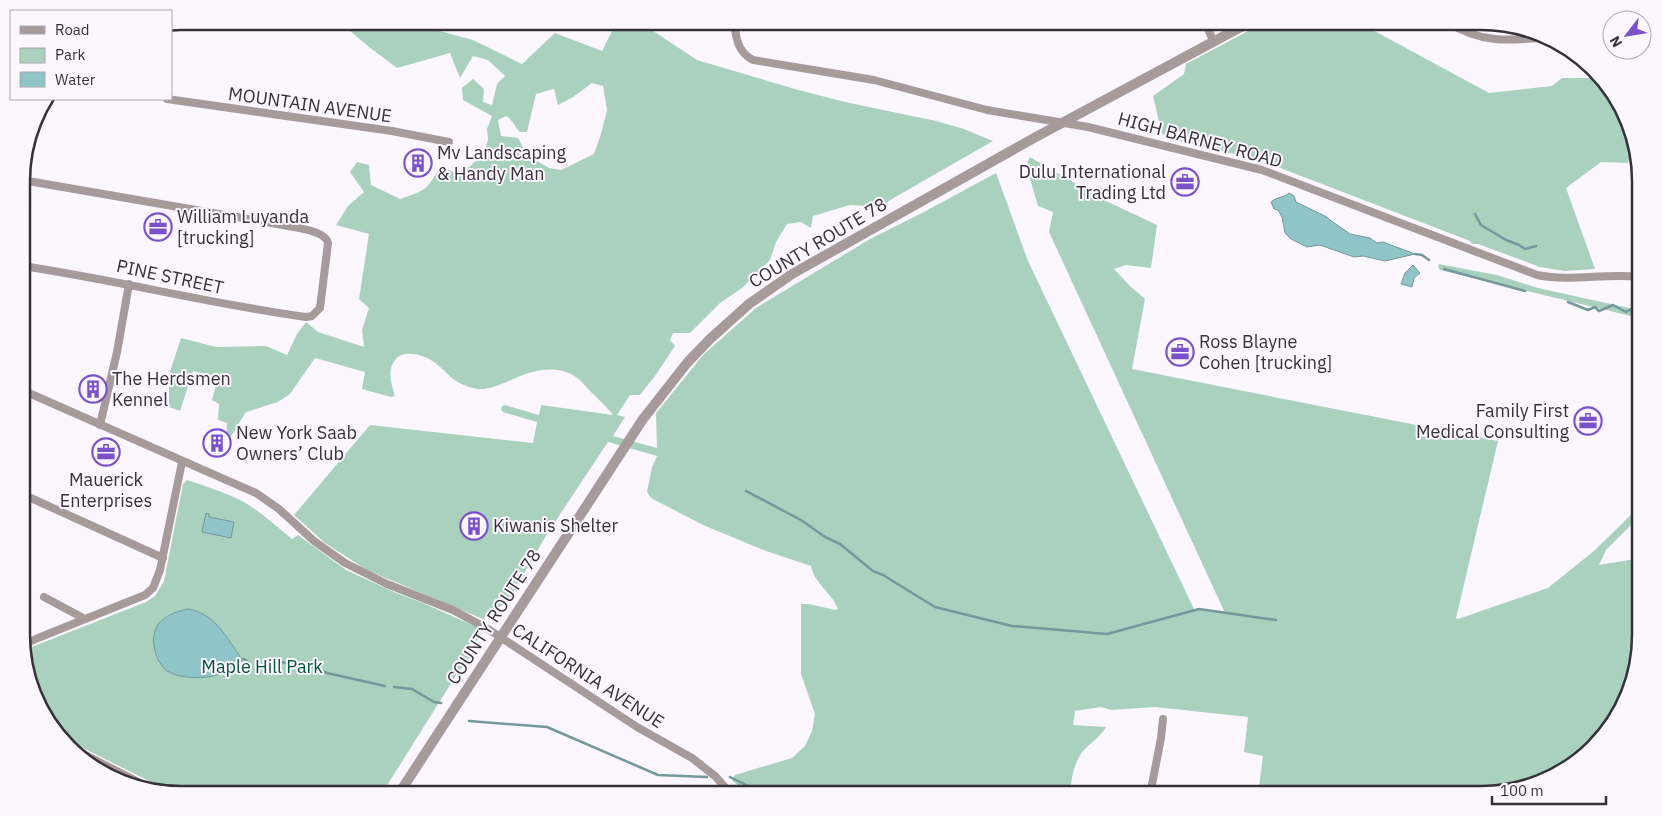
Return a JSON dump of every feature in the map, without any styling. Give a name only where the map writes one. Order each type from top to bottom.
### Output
[{"type":"street","name":"HIGH BARNEY ROAD","points":[[735,30],[737,41],[744,54],[760,62],[852,76],[988,110],[1063,122],[1140,139],[1262,170],[1537,275],[1565,279],[1604,276],[1632,277]]},
{"type":"street","points":[[1208,30],[1214,42]]},
{"type":"street","name":"COUNTY ROUTE 78","points":[[404,786],[643,419],[664,391],[710,339],[749,304],[792,274],[1063,122],[1236,30]]},
{"type":"street","points":[[1460,30],[1486,39],[1530,38]]},
{"type":"street","name":"MOUNTAIN AVENUE","points":[[172,100],[392,131],[449,142]]},
{"type":"street","name":"PINE STREET","points":[[30,181],[317,232],[327,238],[328,256],[320,308],[312,316],[306,317],[30,267]]},
{"type":"street","points":[[100,425],[129,284]]},
{"type":"street","name":"CALIFORNIA AVENUE","points":[[30,394],[182,462],[242,486],[265,498],[314,541],[360,571],[452,610],[500,637],[637,727],[692,758],[715,776],[724,786]]},
{"type":"street","points":[[30,642],[151,591],[157,582],[163,558],[182,462]]},
{"type":"street","points":[[30,498],[163,558]]},
{"type":"street","points":[[44,597],[85,619]]},
{"type":"street","points":[[1152,786],[1161,738],[1162,719]]},
{"type":"green space","points":[[349,30],[436,30],[473,40],[522,64],[555,33],[602,51],[612,30],[652,30],[697,60],[845,102],[936,121],[964,129],[993,141],[878,207],[850,205],[813,216],[811,228],[801,222],[787,224],[776,242],[770,260],[742,288],[720,303],[690,333],[673,333],[670,340],[675,346],[640,395],[630,395],[617,415],[625,417],[613,436],[657,448],[656,413],[703,355],[756,308],[870,239],[996,173],[1028,261],[1194,609],[1225,613],[1049,232],[1053,212],[1038,206],[1026,165],[1030,157],[1104,200],[1157,225],[1151,268],[1126,265],[1114,269],[1145,299],[1132,369],[1498,441],[1456,618],[1458,619],[1548,588],[1594,551],[1632,514],[1632,524],[1606,550],[1599,565],[1632,560],[1632,645],[1624,683],[1607,719],[1565,761],[1529,778],[1491,786],[1259,786],[1263,756],[1244,752],[1248,717],[1155,707],[1111,710],[1101,707],[1075,711],[1073,725],[1106,727],[1078,759],[1071,786],[739,786],[732,780],[735,775],[792,758],[805,746],[812,731],[815,714],[801,674],[801,604],[838,609],[832,598],[819,583],[811,566],[766,551],[703,525],[651,498],[647,492],[652,467],[657,456],[608,442],[547,534],[508,601],[483,619],[367,570],[325,543],[294,515],[370,425],[533,443],[537,422],[503,412],[501,410],[502,406],[505,405],[539,415],[541,405],[613,415],[576,377],[562,371],[547,369],[525,374],[493,387],[478,389],[468,387],[456,381],[430,360],[419,355],[408,354],[398,357],[392,366],[391,381],[395,396],[391,397],[362,389],[365,372],[315,358],[290,394],[278,402],[246,412],[226,444],[227,423],[218,420],[219,404],[212,400],[218,377],[193,371],[180,411],[169,407],[169,375],[181,338],[216,347],[266,346],[287,355],[297,334],[306,322],[318,332],[364,347],[362,330],[369,308],[359,299],[369,234],[336,225],[348,206],[364,192],[350,172],[357,162],[369,165],[371,185],[400,199],[424,189],[432,181],[440,167],[462,173],[478,159],[486,148],[488,139],[487,129],[492,116],[463,100],[462,88],[473,79],[484,89],[483,102],[492,105],[497,84],[505,76],[488,60],[473,56],[460,78],[450,53],[397,68]],"holes":[[[592,83],[603,86],[607,110],[594,154],[561,170],[549,168],[527,155],[518,138],[501,136],[498,120],[506,116],[520,132],[527,132],[536,94],[554,89],[558,105]]]},
{"type":"green space","points":[[1250,30],[1373,30],[1489,93],[1552,86],[1562,78],[1590,78],[1601,89],[1612,106],[1627,142],[1630,155],[1628,163],[1601,162],[1566,188],[1595,269],[1565,271],[1540,267],[1478,244],[1472,244],[1470,241],[1265,162],[1174,139],[1174,137],[1162,134],[1153,96],[1184,74],[1186,64]]},
{"type":"green space","points":[[1439,264],[1497,275],[1538,288],[1632,309],[1632,316],[1440,270]]},
{"type":"green space","name":"Maple Hill Park","points":[[187,480],[242,501],[262,514],[292,539],[298,535],[346,570],[481,629],[473,653],[455,677],[387,786],[171,786],[153,783],[81,747],[55,719],[38,683],[31,648],[146,602],[155,596],[164,581],[183,484]]},
{"type":"water","points":[[1289,193],[1294,196],[1296,202],[1327,217],[1350,234],[1370,238],[1377,243],[1383,242],[1415,254],[1385,261],[1363,256],[1354,257],[1320,245],[1307,247],[1291,239],[1285,233],[1282,217],[1278,210],[1274,209],[1271,202]]},
{"type":"water","points":[[1413,265],[1420,273],[1414,278],[1412,287],[1401,284],[1405,273]]},
{"type":"water","points":[[206,513],[209,514],[209,517],[234,522],[231,538],[202,532]]},
{"type":"water","points":[[187,609],[196,611],[212,620],[225,634],[241,658],[244,659],[221,673],[208,677],[196,678],[167,671],[157,657],[154,634],[160,622],[165,618],[178,611]]},
{"type":"waterway","points":[[1475,214],[1481,225],[1506,240],[1525,249],[1536,246]]},
{"type":"waterway","points":[[1415,254],[1422,255],[1429,260]]},
{"type":"waterway","points":[[1444,269],[1525,291]]},
{"type":"waterway","points":[[1568,302],[1588,310],[1595,307],[1599,311],[1613,305],[1626,312],[1632,309]]},
{"type":"waterway","points":[[746,491],[801,520],[825,537],[840,544],[873,571],[883,575],[935,607],[1012,626],[1107,634],[1199,609],[1276,620]]},
{"type":"waterway","points":[[244,659],[249,663]]},
{"type":"waterway","points":[[281,662],[307,665],[327,673],[385,686]]},
{"type":"waterway","points":[[394,687],[412,689],[434,702],[441,703]]},
{"type":"waterway","points":[[469,721],[547,727],[658,775],[707,777]]},
{"type":"waterway","points":[[730,777],[748,786]]},
{"type":"place","name":"Mv Landscaping & Handy Man","points":[[418,163]]},
{"type":"place","name":"Dulu International Trading Ltd","points":[[1185,182]]},
{"type":"place","name":"William Luyanda [trucking]","points":[[158,227]]},
{"type":"place","name":"Ross Blayne Cohen [trucking]","points":[[1180,352]]},
{"type":"place","name":"The Herdsmen Kennel","points":[[93,389]]},
{"type":"place","name":"Family First Medical Consulting","points":[[1588,421]]},
{"type":"place","name":"New York Saab Owners’ Club","points":[[217,443]]},
{"type":"place","name":"Mauerick Enterprises","points":[[106,452]]},
{"type":"place","name":"Kiwanis Shelter","points":[[474,526]]}]
